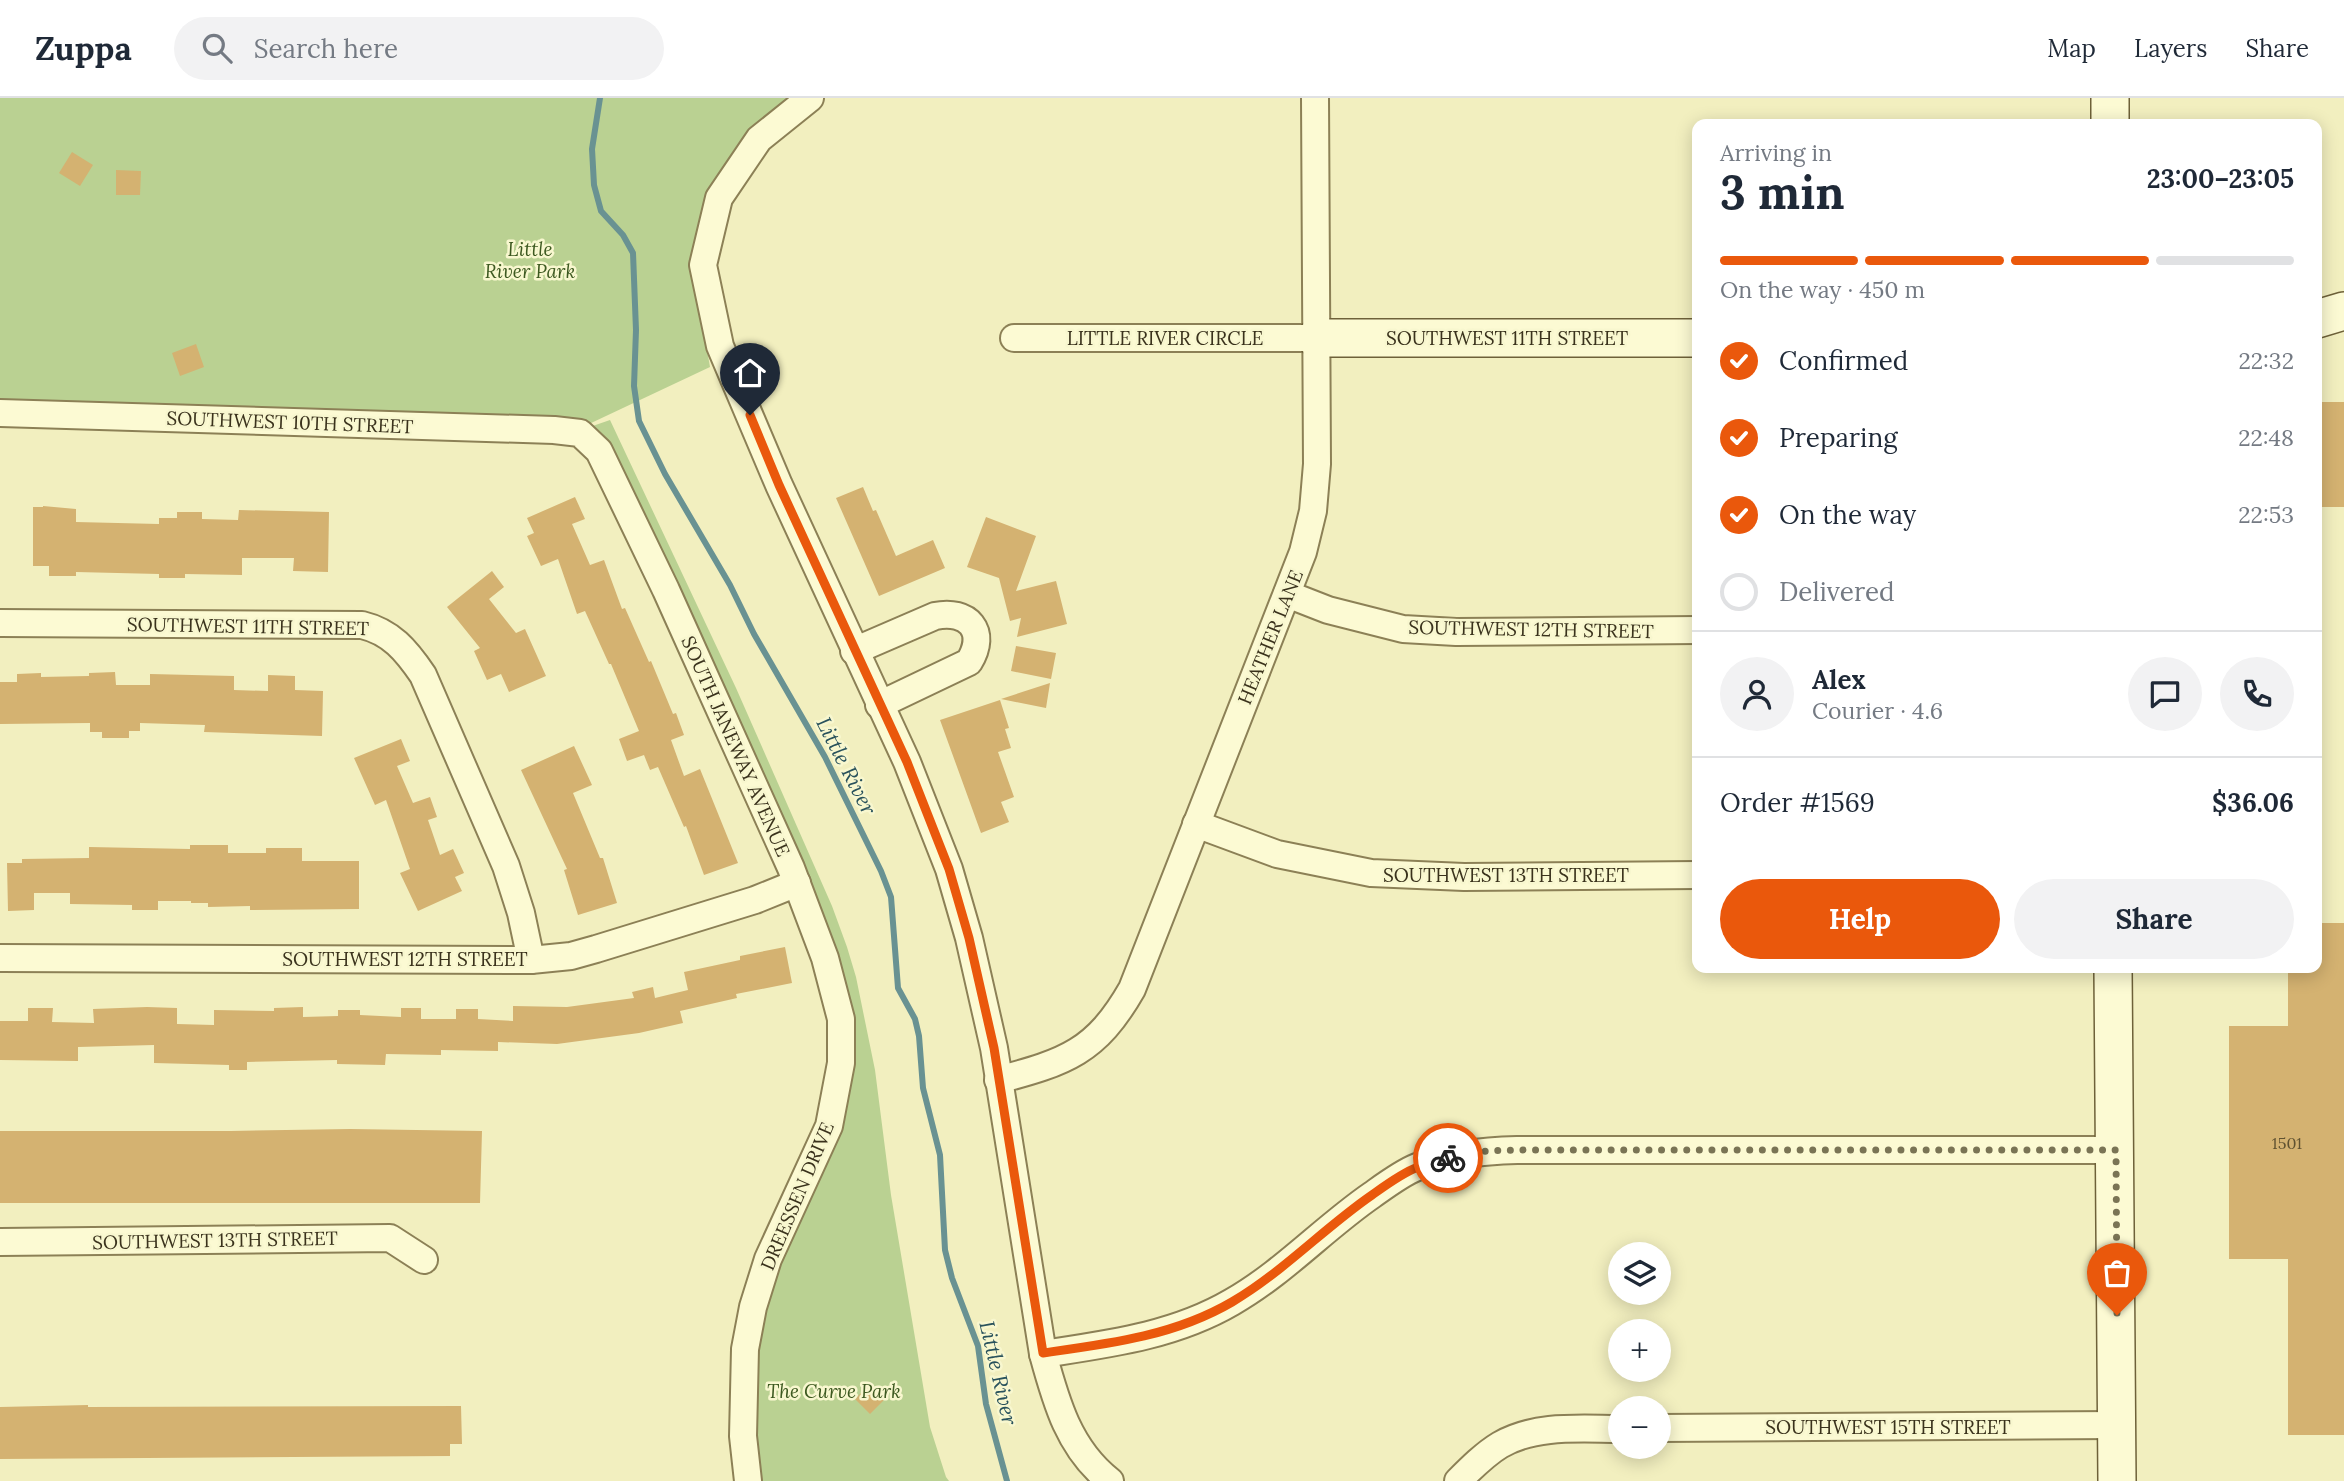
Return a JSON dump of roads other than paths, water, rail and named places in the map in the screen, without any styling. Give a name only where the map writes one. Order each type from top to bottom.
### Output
[{"type":"main road","points":[[2110,98],[2110,119]]},
{"type":"main road","points":[[2322,318],[2344,311]]},
{"type":"main road","name":"SOUTHWEST 11TH STREET","points":[[1316,338],[1692,338]]},
{"type":"main road","points":[[2113,973],[2117,1481]]},
{"type":"street","points":[[810,98],[759,139],[719,198],[703,265],[720,346],[779,485],[907,762],[949,869],[969,938],[994,1048],[1043,1353],[1053,1390],[1072,1439],[1110,1481]]},
{"type":"street","name":"HEATHER LANE","points":[[998,1080],[1057,1063],[1101,1034],[1117,1015],[1132,989],[1303,552],[1313,511],[1317,464],[1315,98]]},
{"type":"street","name":"LITTLE RIVER CIRCLE","points":[[1014,338],[1316,338]]},
{"type":"street","name":"SOUTHWEST 10TH STREET","points":[[0,413],[554,430],[580,433]]},
{"type":"street","name":"SOUTH JANEWAY AVENUE","points":[[580,433],[599,451],[605,463],[797,883],[825,958],[841,1019],[839,1078]]},
{"type":"street","name":"SOUTHWEST 12TH STREET","points":[[1287,594],[1328,610],[1403,629],[1456,632],[1692,630]]},
{"type":"street","points":[[854,651],[947,614],[959,615],[968,620],[974,630],[975,653],[969,662],[879,705]]},
{"type":"street","name":"SOUTHWEST 11TH STREET","points":[[0,623],[362,625],[377,629],[393,638],[410,655],[423,674],[506,866],[521,913],[531,960]]},
{"type":"street","name":"SOUTHWEST 13TH STREET","points":[[1196,824],[1278,855],[1371,873],[1464,877],[1692,875]]},
{"type":"street","name":"SOUTHWEST 12TH STREET","points":[[0,958],[531,960],[596,950],[755,900],[797,883]]},
{"type":"street","name":"DREESSEN DRIVE","points":[[748,1481],[743,1436],[744,1374],[745,1349],[753,1307],[768,1259],[829,1126],[839,1078]]},
{"type":"street","points":[[1043,1353],[1133,1340],[1201,1318],[1264,1280],[1381,1188],[1416,1167],[1458,1155],[1517,1150],[2116,1150]]},
{"type":"street","name":"SOUTHWEST 13TH STREET","points":[[0,1242],[390,1238],[424,1260]]},
{"type":"street","name":"SOUTHWEST 15TH STREET","points":[[1671,1428],[2118,1425]]},
{"type":"street","points":[[1458,1481],[1475,1464],[1501,1445],[1523,1436],[1548,1430],[1608,1429]]},
{"type":"waterway","name":"Little River","points":[[600,98],[592,149],[594,185],[601,211],[623,235],[633,253],[636,330],[634,386],[639,421],[665,474],[825,757],[891,897],[898,988],[915,1019],[923,1088],[940,1155],[945,1250],[952,1278],[978,1346],[986,1404],[1007,1481]]},
{"type":"park label","name":"Little River Park","points":[[530,260]]},
{"type":"park label","name":"The Curve Park","points":[[834,1391]]}]
